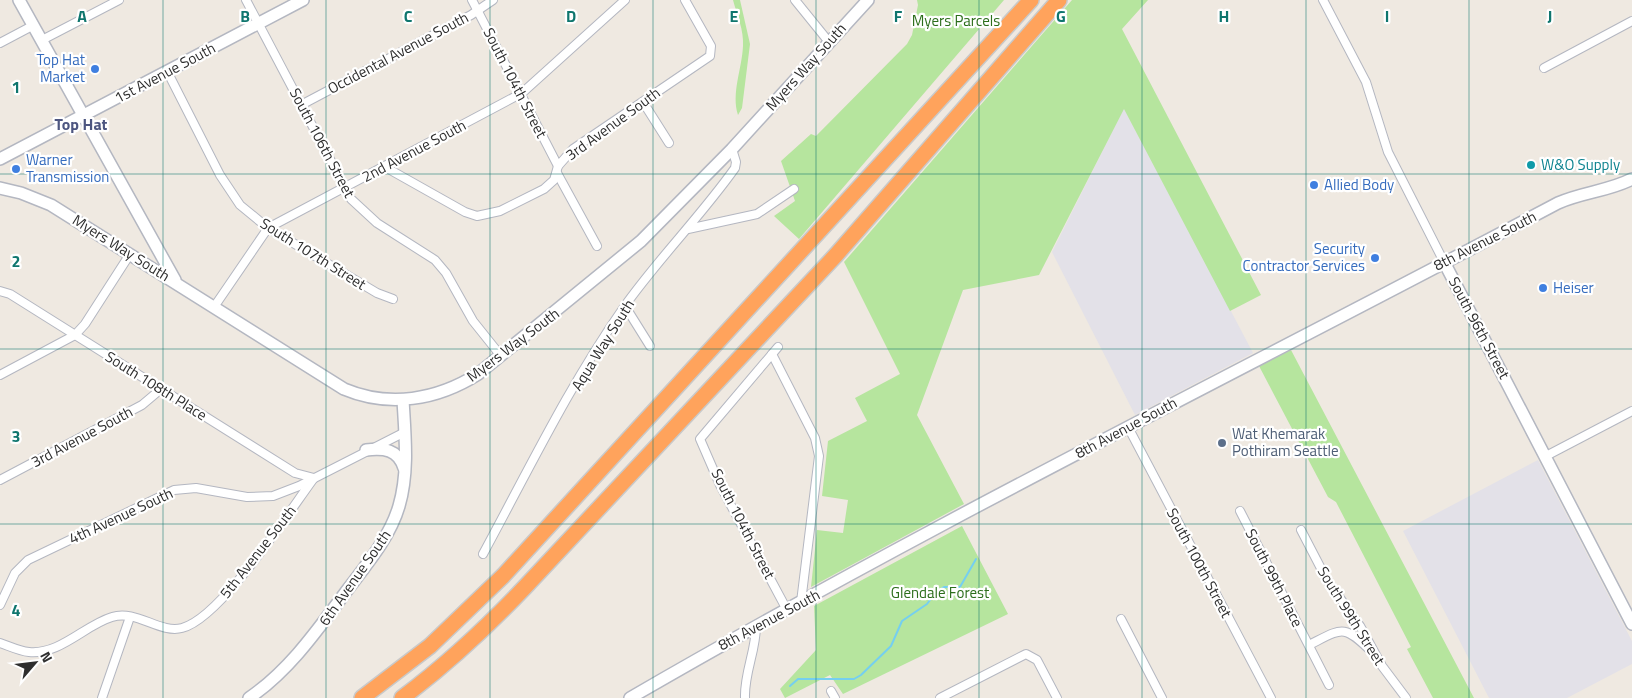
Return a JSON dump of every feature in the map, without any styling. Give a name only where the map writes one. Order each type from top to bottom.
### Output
[{"type":"highway","points":[[362,698],[430,646],[503,576],[1031,0]]},
{"type":"highway","points":[[402,698],[494,619],[525,587],[836,255],[1059,0]]},
{"type":"highway","points":[[393,698],[455,654]]},
{"type":"street","points":[[19,0],[176,282]]},
{"type":"street","points":[[42,40],[119,0]]},
{"type":"street","name":"South 106th Street","points":[[246,0],[351,199],[367,215],[427,253],[442,267],[473,321],[501,356]]},
{"type":"street","name":"1st Avenue South","points":[[0,159],[303,0]]},
{"type":"street","name":"South 104th Street","points":[[472,0],[522,93],[558,170],[597,246]]},
{"type":"street","name":"Occidental Avenue South","points":[[301,105],[478,10],[493,0]]},
{"type":"street","name":"2nd Avenue South","points":[[214,307],[268,228],[522,93],[625,0]]},
{"type":"street","name":"3rd Avenue South","points":[[384,167],[464,212],[477,216],[500,211],[544,189],[550,184],[573,149],[710,56],[712,50],[685,0]]},
{"type":"street","points":[[795,0],[829,42]]},
{"type":"street","name":"Myers Way South","points":[[0,188],[32,196],[51,205],[332,382],[353,393],[372,399],[403,400],[433,395],[469,380],[641,241],[732,149],[868,0]]},
{"type":"street","name":"South 96th Street","points":[[1323,0],[1366,82],[1388,152],[1632,624]]},
{"type":"street","points":[[1544,68],[1632,21]]},
{"type":"street","points":[[0,43],[34,25]]},
{"type":"street","name":"South 107th Street","points":[[167,71],[232,195],[249,213],[268,228],[376,293],[393,299]]},
{"type":"street","points":[[643,102],[669,143]]},
{"type":"street","name":"Aqua Way South","points":[[483,554],[587,366],[625,306],[735,168],[736,162],[732,149]]},
{"type":"street","name":"8th Avenue South","points":[[630,698],[756,626],[1444,262],[1558,203],[1578,195],[1611,189],[1632,179]]},
{"type":"street","points":[[688,229],[757,214],[794,189]]},
{"type":"street","points":[[141,221],[148,246],[141,261]]},
{"type":"street","points":[[0,375],[75,335],[85,324],[130,254]]},
{"type":"street","name":"South 108th Place","points":[[0,290],[10,294],[295,473],[314,478]]},
{"type":"street","points":[[625,306],[650,346]]},
{"type":"street","points":[[778,347],[772,354],[815,438],[819,456],[801,602]]},
{"type":"street","name":"South 104th Street","points":[[772,354],[700,439],[720,485],[787,610]]},
{"type":"street","name":"3rd Avenue South","points":[[0,480],[142,405],[161,390]]},
{"type":"street","points":[[405,429],[414,405],[433,395]]},
{"type":"street","points":[[372,399],[395,411],[405,429]]},
{"type":"street","name":"6th Avenue South","points":[[249,698],[294,658],[367,564],[396,516],[406,472],[403,400]]},
{"type":"street","points":[[1546,456],[1632,411]]},
{"type":"street","name":"South 100th Street","points":[[1128,428],[1271,698]]},
{"type":"street","name":"4th Avenue South","points":[[0,605],[15,573],[28,560],[174,490],[207,488],[258,498],[286,492],[405,429]]},
{"type":"street","points":[[366,450],[391,451],[402,460],[406,472]]},
{"type":"street","name":"5th Avenue South","points":[[0,643],[22,650],[38,651],[57,646],[114,616],[130,617],[174,629],[184,628],[199,618],[231,590],[314,478]]},
{"type":"street","name":"South 99th Place","points":[[1240,511],[1329,685]]},
{"type":"street","name":"South 99th Street","points":[[1301,530],[1327,580],[1360,626],[1375,655],[1406,698]]},
{"type":"street","points":[[102,698],[130,617]]},
{"type":"street","points":[[1121,619],[1162,698]]},
{"type":"street","points":[[745,698],[746,671],[756,640],[756,626]]},
{"type":"street","name":"South 99th Place","points":[[1309,645],[1336,632],[1347,631],[1353,634],[1375,655]]},
{"type":"street","points":[[940,698],[1026,654],[1037,660],[1057,698]]},
{"type":"shaded area","points":[[1124,108],[1253,353],[1135,415],[1052,252]]},
{"type":"shaded area","points":[[1538,460],[1632,641],[1632,664],[1567,698],[1489,698],[1403,531]]},
{"type":"green space","points":[[733,0],[740,0],[750,44],[742,108],[738,115],[736,90],[743,40]]},
{"type":"green space","name":"Myers Parcels","points":[[917,0],[1004,0],[799,239],[774,216],[795,201],[781,161],[811,134],[816,136],[907,44],[912,35],[918,5]]},
{"type":"green space","points":[[1072,0],[1148,0],[1122,29],[1261,295],[1230,311],[1124,109],[1039,275],[963,290],[917,415],[964,504],[811,587],[817,530],[843,533],[848,500],[822,496],[828,441],[867,421],[855,398],[900,374],[844,262]]},
{"type":"green space","points":[[1291,350],[1474,698],[1433,698],[1407,649],[1411,647],[1336,502],[1328,497],[1259,366]]},
{"type":"green space","name":"Glendale Forest","points":[[962,526],[1008,614],[843,694],[830,675],[785,698],[780,689],[816,650],[814,606]]},
{"type":"waterway","points":[[790,686],[798,679],[854,679],[861,675],[891,646],[902,621],[927,604],[936,592],[944,587],[960,587],[976,559]]},
{"type":"place","name":"Top Hat Market","points":[[95,69]]},
{"type":"place","name":"W&O Supply","points":[[1531,165]]},
{"type":"place","name":"Warner Transmission","points":[[16,169]]},
{"type":"place","name":"Allied Body","points":[[1314,185]]},
{"type":"place","name":"Security Contractor Services","points":[[1375,258]]},
{"type":"place","name":"Heiser","points":[[1543,288]]},
{"type":"place","name":"Wat Khemarak Pothiram Seattle","points":[[1222,443]]},
{"type":"district","name":"Top Hat","points":[[81,124]]}]
